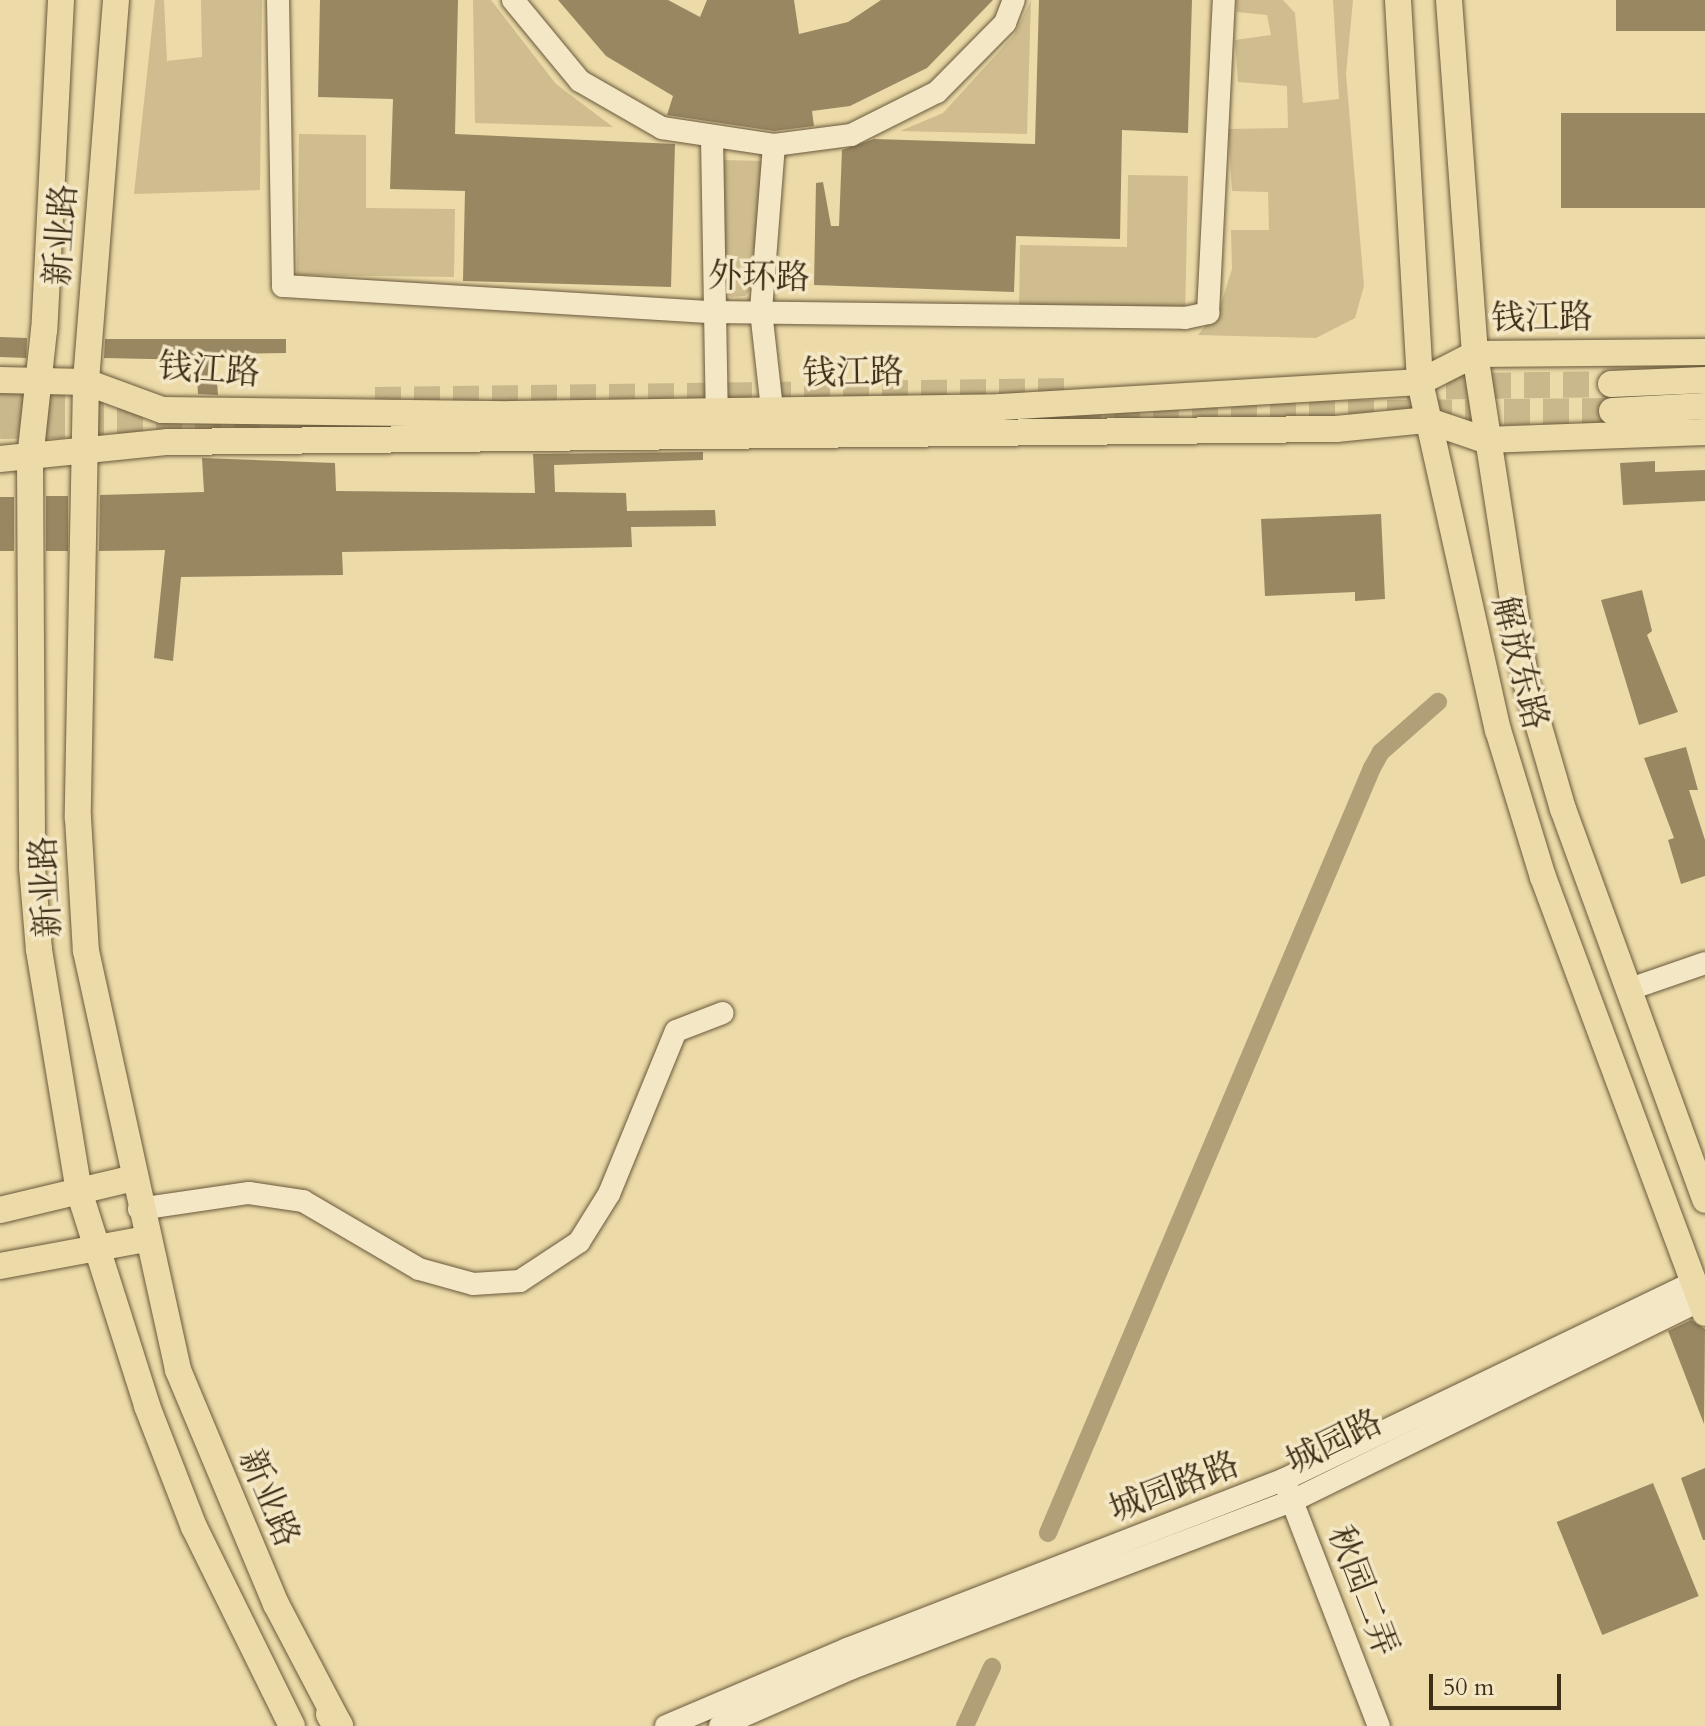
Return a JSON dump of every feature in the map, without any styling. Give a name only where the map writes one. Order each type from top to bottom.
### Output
[{"type":"main road","name":"新业路","points":[[61,0],[40,379],[30,459],[32,867],[39,950],[79,1191],[96,1249],[194,1527],[292,1726]]},
{"type":"main road","name":"新业路","points":[[116,0],[86,382],[88,446],[78,818],[86,951],[145,1239],[178,1370],[222,1484],[337,1722]]},
{"type":"main road","name":"解放东路","points":[[1398,0],[1420,382],[1426,420],[1506,757],[1543,877],[1700,1298]]},
{"type":"main road","name":"解放东路","points":[[1449,0],[1475,354],[1485,440],[1526,682],[1563,809],[1705,1200]]},
{"type":"main road","name":"钱江路","points":[[0,459],[30,459],[88,446],[717,423],[773,410],[1001,407],[1420,382],[1475,354],[1705,352]]},
{"type":"main road","name":"钱江路","points":[[0,380],[86,382],[162,410],[717,423],[776,439],[1336,429],[1426,420],[1485,440],[1705,432]]},
{"type":"main road","points":[[1611,384],[1705,380]]},
{"type":"main road","points":[[1612,411],[1705,406]]},
{"type":"main road","points":[[0,1210],[133,1178]]},
{"type":"main road","points":[[0,1266],[145,1239]]},
{"type":"street","name":"外环路","points":[[278,0],[283,286],[713,312],[1185,318],[1208,313],[1224,0]]},
{"type":"street","points":[[513,0],[580,81],[662,128],[741,145],[774,145],[851,135],[937,92],[1005,23],[1014,0]]},
{"type":"street","points":[[712,138],[717,423]]},
{"type":"street","points":[[774,145],[761,311],[776,439]]},
{"type":"street","points":[[1630,989],[1704,960]]},
{"type":"street","points":[[139,1209],[249,1193],[303,1201],[419,1269],[473,1284],[520,1281],[579,1242],[609,1194],[676,1031],[723,1013]]},
{"type":"street","name":"城园路路","points":[[666,1726],[847,1649],[1283,1480],[1700,1298]]},
{"type":"street","name":"城园路","points":[[720,1726],[852,1668],[1292,1501],[1700,1298]]},
{"type":"street","name":"秋园二弄","points":[[1283,1480],[1379,1726]]},
{"type":"shaded area","points":[[155,0],[164,0],[167,61],[202,57],[201,0],[262,0],[260,190],[134,194]]},
{"type":"shaded area","points":[[473,0],[491,0],[556,84],[613,127],[475,123]]},
{"type":"shaded area","points":[[1031,0],[1027,134],[900,131],[943,113],[1014,35]]},
{"type":"shaded area","points":[[1236,0],[1283,0],[1295,13],[1303,103],[1339,99],[1333,0],[1353,0],[1346,74],[1364,286],[1355,318],[1316,338],[1198,335],[1220,307],[1232,269],[1231,230],[1269,230],[1268,192],[1232,191],[1228,129],[1288,128],[1287,86],[1238,82],[1235,40],[1271,35],[1267,15],[1237,12]]},
{"type":"shaded area","points":[[299,134],[366,135],[366,208],[455,209],[454,277],[297,275]]},
{"type":"shaded area","points":[[723,160],[762,161],[755,286],[745,296],[731,297],[720,286]]},
{"type":"shaded area","points":[[1128,175],[1188,176],[1185,318],[1019,314],[1020,245],[1127,247]]},
{"type":"building","points":[[320,0],[458,0],[455,134],[675,144],[671,287],[463,281],[465,191],[390,189],[393,99],[318,97]]},
{"type":"building","points":[[558,0],[668,0],[700,17],[707,0],[794,0],[799,34],[848,22],[881,0],[993,0],[927,68],[850,106],[812,111],[814,126],[774,131],[667,115],[673,96],[606,56]]},
{"type":"building","points":[[1039,0],[1192,0],[1188,133],[1122,130],[1120,239],[1016,236],[1014,292],[814,285],[816,183],[823,182],[831,226],[839,226],[842,150],[874,139],[1035,144]]},
{"type":"building","points":[[1616,0],[1705,0],[1705,31],[1616,31]]},
{"type":"building","points":[[1561,113],[1705,113],[1705,208],[1561,208]]},
{"type":"building","points":[[0,337],[27,338],[26,358],[0,357]]},
{"type":"building","points":[[105,339],[286,339],[286,353],[215,354],[218,395],[198,394],[196,360],[104,358]]},
{"type":"building","points":[[703,452],[703,460],[554,465],[555,492],[626,493],[627,511],[715,510],[716,526],[631,527],[632,547],[342,552],[343,575],[181,577],[173,661],[154,658],[165,550],[99,551],[100,495],[204,492],[202,458],[335,463],[336,491],[535,493],[533,454]]},
{"type":"building","points":[[1655,461],[1655,472],[1705,470],[1705,501],[1623,505],[1620,463]]},
{"type":"building","points":[[46,496],[68,496],[68,551],[46,551]]},
{"type":"building","points":[[0,497],[14,497],[14,551],[0,551]]},
{"type":"building","points":[[1381,514],[1385,599],[1355,601],[1355,592],[1265,596],[1261,519]]},
{"type":"building","points":[[1642,590],[1652,631],[1647,635],[1678,712],[1639,725],[1601,600]]},
{"type":"building","points":[[1686,747],[1698,790],[1689,790],[1705,840],[1705,876],[1681,884],[1668,840],[1674,838],[1644,758]]},
{"type":"building","points":[[1691,1320],[1705,1329],[1704,1424],[1668,1331]]},
{"type":"building","points":[[1705,1468],[1705,1540],[1703,1540],[1681,1478]]},
{"type":"building","points":[[1653,1483],[1699,1596],[1602,1635],[1557,1522]]},
{"type":"waterway","points":[[1048,1533],[1372,768],[1381,752],[1438,702]]},
{"type":"waterway","points":[[965,1726],[992,1667]]},
{"type":"tunnel","points":[[1407,387],[1611,384]]},
{"type":"tunnel","points":[[375,400],[1072,391]]},
{"type":"tunnel","points":[[0,405],[140,403]]},
{"type":"tunnel","points":[[1036,416],[1612,411]]},
{"type":"tunnel","points":[[0,426],[260,423]]}]
